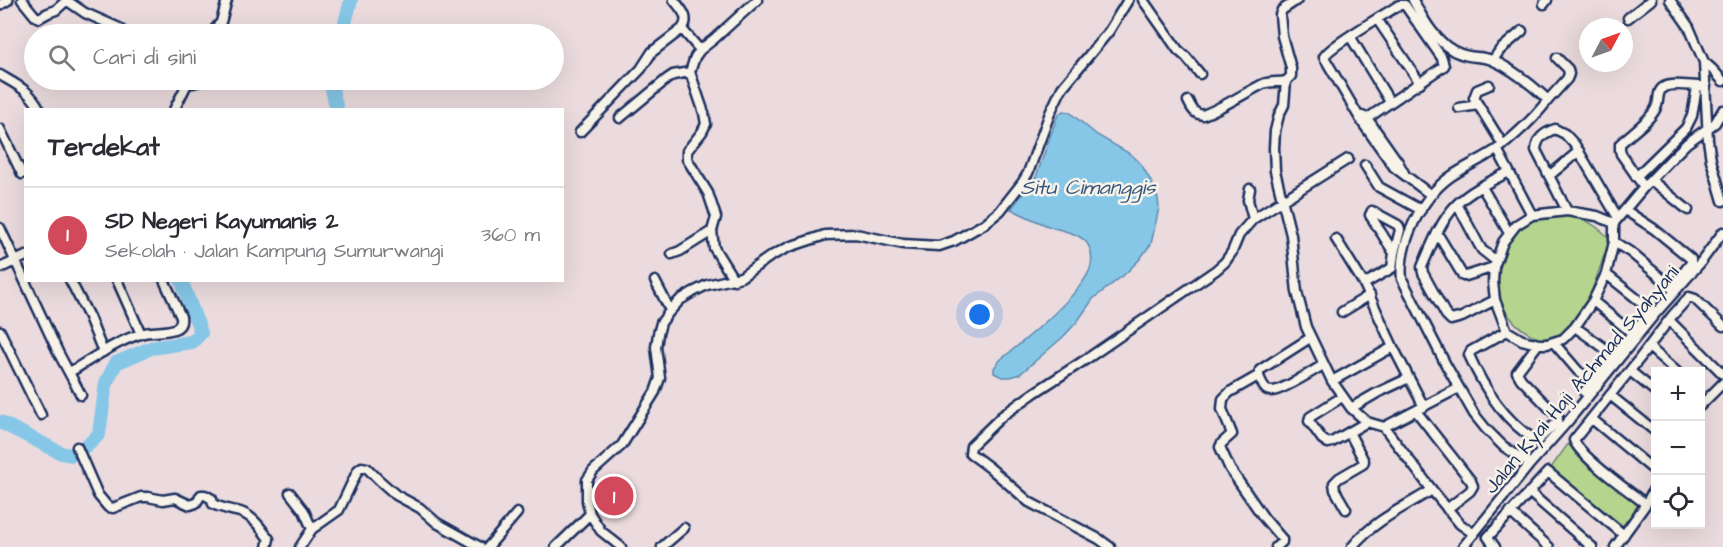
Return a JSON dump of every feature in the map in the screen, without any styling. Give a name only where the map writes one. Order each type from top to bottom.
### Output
[{"type":"street","points":[[0,5],[8,0]]},
{"type":"street","points":[[22,0],[39,18],[56,10],[67,0],[85,13],[110,24]]},
{"type":"street","points":[[219,24],[226,0]]},
{"type":"street","points":[[580,132],[641,69],[652,52],[685,26],[685,14],[674,0]]},
{"type":"street","points":[[734,280],[714,248],[712,231],[716,217],[714,208],[702,182],[687,159],[687,151],[706,124],[690,72],[700,50],[756,0]]},
{"type":"street","points":[[621,547],[601,531],[591,514],[587,501],[587,480],[593,471],[622,445],[655,392],[660,378],[656,347],[658,334],[661,323],[670,310],[680,300],[707,285],[734,280],[789,247],[825,235],[856,234],[903,244],[939,246],[954,241],[984,224],[1000,211],[1022,183],[1057,97],[1108,31],[1128,0]]},
{"type":"street","points":[[1143,0],[1178,50],[1200,74]]},
{"type":"street","points":[[1188,101],[1193,112],[1203,115],[1265,83],[1286,81],[1291,76],[1291,68],[1282,36],[1280,15],[1282,10],[1297,0]]},
{"type":"street","points":[[1413,0],[1431,29],[1448,48],[1462,55],[1493,60],[1520,77],[1548,100]]},
{"type":"street","points":[[1628,18],[1652,0]]},
{"type":"street","points":[[1670,0],[1689,27],[1704,62],[1723,81]]},
{"type":"street","points":[[1363,118],[1442,68],[1444,63],[1407,6],[1399,5],[1326,52],[1324,57],[1363,118],[1398,162],[1406,176],[1431,195]]},
{"type":"street","points":[[1377,19],[1419,83]]},
{"type":"street","points":[[681,29],[700,50]]},
{"type":"street","points":[[1493,60],[1500,50],[1522,31]]},
{"type":"street","points":[[1350,36],[1390,102]]},
{"type":"street","points":[[1364,284],[1392,268],[1394,253],[1431,195],[1441,184],[1500,147],[1567,79],[1568,69],[1557,58]]},
{"type":"street","points":[[1636,177],[1686,128],[1701,87],[1704,62]]},
{"type":"street","points":[[620,118],[673,75],[690,72]]},
{"type":"street","points":[[0,75],[24,90]]},
{"type":"street","points":[[1286,81],[1286,97],[1275,131],[1275,171],[1291,235],[1300,309],[1310,338],[1332,381],[1351,408],[1367,422],[1384,427],[1431,490],[1460,524],[1474,534]]},
{"type":"street","points":[[1489,85],[1477,90],[1474,98],[1532,215]]},
{"type":"street","points":[[1644,187],[1621,154],[1620,144],[1649,118],[1657,106],[1660,90],[1664,87],[1669,85],[1701,87]]},
{"type":"street","points":[[1701,87],[1711,160],[1723,201]]},
{"type":"street","points":[[24,90],[34,98],[39,108]]},
{"type":"street","points":[[175,108],[184,90]]},
{"type":"street","points":[[1459,108],[1478,105]]},
{"type":"street","points":[[1616,220],[1687,143],[1718,121],[1723,110]]},
{"type":"street","points":[[0,129],[22,174]]},
{"type":"street","points":[[1567,211],[1536,150],[1537,141],[1554,129],[1571,139],[1616,220],[1614,242],[1606,273],[1593,301],[1575,327],[1563,339],[1554,343],[1538,344],[1515,338],[1507,331],[1495,300],[1493,282],[1495,264],[1509,233],[1516,225],[1532,215],[1567,211],[1616,220]]},
{"type":"street","points":[[1549,176],[1579,151]]},
{"type":"street","points":[[1110,547],[1029,502],[970,453],[969,449],[992,425],[1034,393],[1216,270],[1225,262],[1239,235],[1253,219],[1348,159]]},
{"type":"street","points":[[1365,165],[1379,186],[1422,210]]},
{"type":"street","points":[[1495,300],[1456,320],[1451,320],[1446,315],[1422,269],[1444,220],[1457,204],[1509,172]]},
{"type":"street","points":[[1651,180],[1688,210]]},
{"type":"street","points":[[1482,187],[1509,233]]},
{"type":"street","points":[[1250,189],[1248,200],[1253,219]]},
{"type":"street","points":[[1457,204],[1482,250],[1495,264]]},
{"type":"street","points":[[1584,392],[1691,263],[1691,259],[1654,229],[1625,210]]},
{"type":"street","points":[[1394,253],[1370,215],[1371,211],[1398,225],[1402,279],[1474,414],[1485,429],[1503,446],[1530,464]]},
{"type":"street","points":[[0,228],[24,278]]},
{"type":"street","points":[[672,254],[712,231]]},
{"type":"street","name":"Jalan Kyai Haji Achmad Syahyani","points":[[1463,547],[1655,314],[1701,262],[1723,232]]},
{"type":"street","points":[[1437,233],[1463,276],[1495,264]]},
{"type":"street","points":[[1336,239],[1370,295],[1393,347],[1424,406]]},
{"type":"street","points":[[1614,242],[1630,252],[1672,287]]},
{"type":"street","points":[[0,268],[24,257]]},
{"type":"street","points":[[1606,273],[1651,310]]},
{"type":"street","points":[[655,281],[670,310]]},
{"type":"street","points":[[26,282],[81,395]]},
{"type":"street","points":[[71,282],[104,352]]},
{"type":"street","points":[[118,282],[141,334]]},
{"type":"street","points":[[70,372],[141,334],[175,330],[181,324],[180,314],[165,282]]},
{"type":"street","points":[[1342,312],[1370,295]]},
{"type":"street","points":[[1646,504],[1590,460],[1577,447],[1574,440],[1687,299],[1692,297],[1723,326]]},
{"type":"street","points":[[1593,301],[1632,333]]},
{"type":"street","points":[[1669,320],[1723,374]]},
{"type":"street","points":[[1575,327],[1614,355]]},
{"type":"street","points":[[0,331],[40,415]]},
{"type":"street","points":[[1507,331],[1471,351],[1469,355],[1489,394],[1515,423],[1537,441],[1557,422],[1558,417],[1517,372],[1538,344]]},
{"type":"street","points":[[1276,547],[1282,540],[1230,469],[1220,448],[1221,444],[1232,434],[1223,411],[1223,399],[1258,374],[1262,368],[1310,338]]},
{"type":"street","points":[[1554,343],[1578,371],[1592,382]]},
{"type":"street","points":[[1332,381],[1393,347]]},
{"type":"street","points":[[1649,347],[1671,367]]},
{"type":"street","points":[[1258,374],[1264,387],[1268,391],[1274,391],[1323,365]]},
{"type":"street","points":[[1630,371],[1651,388]]},
{"type":"street","points":[[1351,408],[1409,378]]},
{"type":"street","points":[[1705,394],[1723,383]]},
{"type":"street","points":[[1384,427],[1459,388]]},
{"type":"street","points":[[1610,395],[1651,428]]},
{"type":"street","points":[[1342,397],[1310,417],[1309,421],[1322,439],[1328,442],[1367,422]]},
{"type":"street","points":[[1416,411],[1473,486],[1448,509]]},
{"type":"street","points":[[1592,419],[1651,468]]},
{"type":"street","points":[[1346,509],[1335,490],[1334,483],[1363,464],[1364,461],[1349,432]]},
{"type":"street","points":[[77,447],[98,495],[103,504],[108,507],[113,508],[141,497],[163,500],[175,498],[190,505],[196,503],[201,495],[205,495],[212,499],[213,504],[223,509],[238,511],[249,516],[268,539],[267,547]]},
{"type":"street","points":[[300,547],[312,529],[339,510],[358,470],[362,467],[367,468],[396,495],[480,547]]},
{"type":"street","points":[[1495,547],[1488,537],[1548,472],[1624,535]]},
{"type":"street","points":[[1352,547],[1363,533],[1431,490]]},
{"type":"street","points":[[290,492],[304,511],[312,529]]},
{"type":"street","points":[[1529,492],[1592,547]]},
{"type":"street","points":[[1615,547],[1651,494]]},
{"type":"street","points":[[488,547],[517,513]]},
{"type":"street","points":[[1510,513],[1549,547]]},
{"type":"street","points":[[556,547],[591,514]]},
{"type":"street","points":[[662,547],[684,528]]},
{"type":"green space","points":[[1552,214],[1570,216],[1591,223],[1610,239],[1591,293],[1570,330],[1552,342],[1532,335],[1515,323],[1504,308],[1497,291],[1496,272],[1500,254],[1510,237],[1529,221]]},
{"type":"green space","points":[[1568,444],[1640,505],[1623,526],[1550,469]]},
{"type":"water","name":"Situ Cimanggis","points":[[1063,111],[1069,112],[1097,135],[1132,155],[1141,164],[1158,199],[1159,208],[1151,244],[1125,274],[1093,299],[1063,337],[1020,374],[1002,377],[994,373],[994,368],[1000,360],[1063,305],[1084,280],[1091,266],[1091,252],[1082,239],[1011,209],[1036,177],[1057,117]]},
{"type":"waterway","points":[[345,24],[351,0]]},
{"type":"waterway","points":[[332,90],[337,108]]},
{"type":"waterway","points":[[0,422],[61,453],[71,455],[90,443],[99,434],[106,383],[116,363],[151,348],[192,342],[201,333],[182,282]]},
{"type":"waterway","points":[[1478,530],[1490,547]]},
{"type":"place","name":"SD Negeri Kayumanis 2","points":[[614,496]]}]
